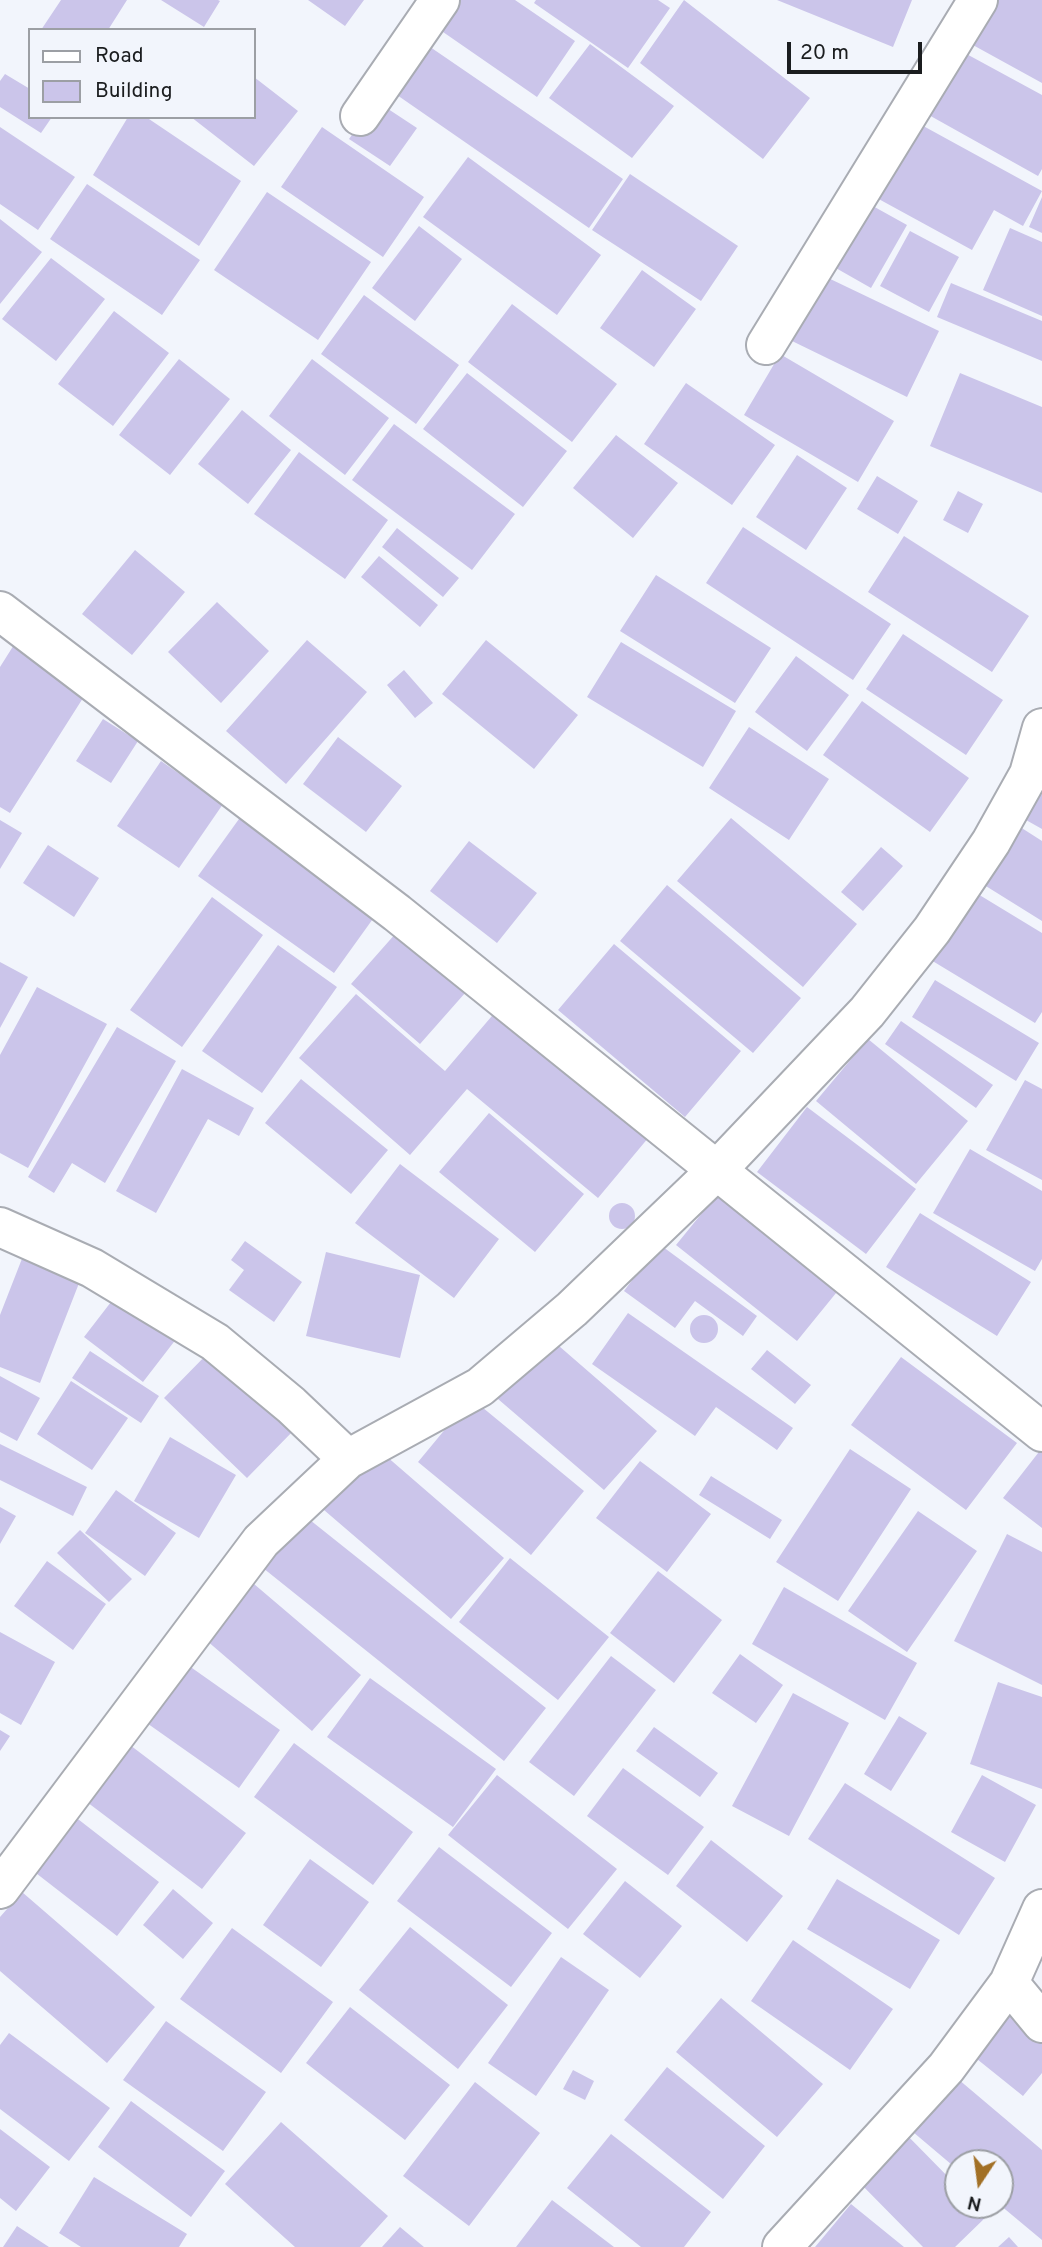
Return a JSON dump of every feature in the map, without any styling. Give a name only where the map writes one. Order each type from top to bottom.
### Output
[{"type":"street","points":[[360,116],[440,0]]},
{"type":"street","points":[[765,345],[978,0]]},
{"type":"street","points":[[0,611],[397,913],[1042,1432]]},
{"type":"street","points":[[0,1889],[261,1541],[348,1459],[480,1387],[572,1309],[717,1170],[866,1012],[932,929],[991,842],[1029,774],[1042,728]]},
{"type":"street","points":[[0,1227],[92,1268],[215,1342],[290,1405],[348,1459]]},
{"type":"street","points":[[782,2247],[946,2068],[1009,1983],[1042,1909]]},
{"type":"street","points":[[1009,1983],[1042,2023]]},
{"type":"building","points":[[61,0],[127,0],[109,28],[42,28]]},
{"type":"building","points":[[161,0],[218,0],[220,1],[204,27]]},
{"type":"building","points":[[308,0],[364,0],[345,26]]},
{"type":"building","points":[[446,0],[515,0],[575,41],[537,97],[430,23]]},
{"type":"building","points":[[536,0],[658,0],[670,8],[628,68],[534,3]]},
{"type":"building","points":[[684,0],[810,98],[763,159],[640,63]]},
{"type":"building","points":[[777,0],[912,0],[893,47]]},
{"type":"building","points":[[984,0],[1042,0],[1042,83],[962,39]]},
{"type":"building","points":[[417,38],[623,179],[589,228],[384,86]]},
{"type":"building","points":[[590,44],[674,106],[632,158],[549,98]]},
{"type":"building","points":[[961,51],[1042,95],[1042,169],[1038,176],[927,114]]},
{"type":"building","points":[[5,74],[28,88],[28,119],[51,119],[41,133],[0,107],[0,81]]},
{"type":"building","points":[[256,79],[298,111],[254,166],[194,119],[256,119]]},
{"type":"building","points":[[376,101],[417,128],[390,166],[349,139]]},
{"type":"building","points":[[127,119],[149,119],[241,181],[199,246],[93,175]]},
{"type":"building","points":[[916,122],[1042,191],[1023,226],[994,210],[972,250],[875,197]]},
{"type":"building","points":[[0,127],[75,177],[38,230],[0,204]]},
{"type":"building","points":[[322,127],[424,197],[383,257],[281,187]]},
{"type":"building","points":[[468,157],[601,255],[557,315],[423,217]]},
{"type":"building","points":[[630,174],[738,246],[701,301],[592,230]]},
{"type":"building","points":[[87,184],[200,260],[162,315],[50,239]]},
{"type":"building","points":[[267,192],[371,262],[318,340],[214,270]]},
{"type":"building","points":[[1042,197],[1042,233],[1029,227]]},
{"type":"building","points":[[862,200],[907,225],[871,288],[827,263]]},
{"type":"building","points":[[0,219],[42,252],[0,304]]},
{"type":"building","points":[[419,226],[462,259],[415,321],[372,288]]},
{"type":"building","points":[[1010,228],[1042,242],[1042,316],[983,290]]},
{"type":"building","points":[[910,231],[959,257],[929,312],[880,286]]},
{"type":"building","points":[[51,258],[105,299],[56,361],[2,319]]},
{"type":"building","points":[[642,270],[696,309],[654,367],[600,328]]},
{"type":"building","points":[[824,276],[939,331],[907,397],[792,341]]},
{"type":"building","points":[[951,283],[1042,321],[1042,361],[937,317]]},
{"type":"building","points":[[364,295],[459,365],[416,424],[321,354]]},
{"type":"building","points":[[512,304],[617,384],[572,442],[468,362]]},
{"type":"building","points":[[114,311],[169,353],[113,426],[58,384]]},
{"type":"building","points":[[780,354],[894,421],[858,482],[744,415]]},
{"type":"building","points":[[179,359],[230,399],[170,475],[119,435]]},
{"type":"building","points":[[312,359],[389,418],[345,475],[269,416]]},
{"type":"building","points":[[467,373],[567,451],[523,507],[423,429]]},
{"type":"building","points":[[960,373],[1042,407],[1042,493],[930,446]]},
{"type":"building","points":[[686,383],[775,445],[732,505],[644,444]]},
{"type":"building","points":[[242,410],[291,450],[248,504],[198,464]]},
{"type":"building","points":[[394,424],[515,514],[472,570],[352,480]]},
{"type":"building","points":[[616,435],[678,483],[633,538],[573,488]]},
{"type":"building","points":[[299,452],[388,520],[345,579],[254,514]]},
{"type":"building","points":[[797,455],[847,488],[806,550],[756,517]]},
{"type":"building","points":[[877,476],[918,501],[898,534],[857,509]]},
{"type":"building","points":[[958,491],[983,504],[968,533],[943,520]]},
{"type":"building","points":[[743,527],[891,624],[853,680],[706,583]]},
{"type":"building","points":[[397,528],[459,578],[443,597],[382,547]]},
{"type":"building","points":[[904,536],[1029,616],[992,672],[868,592]]},
{"type":"building","points":[[135,550],[185,592],[132,655],[82,614]]},
{"type":"building","points":[[379,556],[438,605],[420,627],[361,577]]},
{"type":"building","points":[[656,575],[771,648],[735,703],[620,631]]},
{"type":"building","points":[[217,602],[269,651],[221,703],[168,652]]},
{"type":"building","points":[[903,634],[1003,700],[966,755],[866,689]]},
{"type":"building","points":[[17,640],[90,687],[10,813],[0,807],[0,667]]},
{"type":"building","points":[[307,640],[367,692],[286,784],[226,731]]},
{"type":"building","points":[[486,640],[578,715],[534,769],[442,694]]},
{"type":"building","points":[[621,642],[736,711],[703,767],[587,697]]},
{"type":"building","points":[[796,656],[849,695],[807,751],[755,712]]},
{"type":"building","points":[[404,670],[433,703],[415,718],[387,685]]},
{"type":"building","points":[[862,701],[969,778],[930,832],[823,755]]},
{"type":"building","points":[[103,719],[138,741],[111,783],[76,761]]},
{"type":"building","points":[[749,727],[829,779],[789,840],[709,788]]},
{"type":"building","points":[[338,737],[402,786],[366,832],[303,784]]},
{"type":"building","points":[[161,761],[223,804],[179,868],[117,826]]},
{"type":"building","points":[[1042,793],[1042,829],[1026,820]]},
{"type":"building","points":[[244,812],[380,909],[334,973],[198,876]]},
{"type":"building","points":[[731,818],[857,924],[803,987],[677,881]]},
{"type":"building","points":[[0,820],[22,833],[0,869]]},
{"type":"building","points":[[1017,825],[1042,841],[1042,921],[981,883]]},
{"type":"building","points":[[469,841],[537,893],[497,943],[430,891]]},
{"type":"building","points":[[48,845],[99,878],[74,917],[23,883]]},
{"type":"building","points":[[881,847],[903,866],[863,911],[841,892]]},
{"type":"building","points":[[667,885],[801,998],[753,1053],[620,941]]},
{"type":"building","points":[[963,885],[1042,933],[1042,1012],[1035,1023],[921,954]]},
{"type":"building","points":[[212,897],[263,935],[182,1047],[130,1010]]},
{"type":"building","points":[[404,924],[473,984],[420,1044],[351,984]]},
{"type":"building","points":[[614,944],[741,1051],[685,1117],[558,1010]]},
{"type":"building","points":[[278,945],[337,987],[262,1093],[202,1051]]},
{"type":"building","points":[[0,962],[28,977],[0,1028]]},
{"type":"building","points":[[935,980],[1039,1043],[1016,1081],[912,1017]]},
{"type":"building","points":[[37,987],[107,1024],[28,1168],[0,1153],[0,1055]]},
{"type":"building","points":[[356,994],[445,1071],[503,1003],[654,1131],[598,1198],[467,1089],[410,1155],[299,1058]]},
{"type":"building","points":[[901,1021],[993,1085],[976,1108],[885,1044]]},
{"type":"building","points":[[117,1027],[176,1061],[105,1183],[72,1163],[54,1193],[28,1177]]},
{"type":"building","points":[[868,1039],[968,1121],[916,1184],[816,1101]]},
{"type":"building","points":[[182,1069],[254,1108],[239,1136],[208,1119],[156,1213],[116,1191]]},
{"type":"building","points":[[301,1079],[388,1150],[351,1194],[265,1123]]},
{"type":"building","points":[[1025,1080],[1042,1089],[1042,1180],[986,1150]]},
{"type":"building","points":[[807,1107],[916,1189],[866,1254],[757,1172]]},
{"type":"building","points":[[489,1113],[584,1194],[535,1252],[439,1172]]},
{"type":"building","points":[[970,1149],[1042,1191],[1042,1259],[1035,1271],[933,1213]]},
{"type":"building","points":[[400,1164],[499,1239],[454,1298],[355,1223]]},
{"type":"building","points":[[724,1186],[845,1282],[797,1341],[676,1245]]},
{"type":"building","points":[[622,1203],[631,1207],[635,1216],[631,1225],[622,1229],[613,1225],[609,1216],[613,1207]]},
{"type":"building","points":[[920,1213],[1031,1282],[997,1336],[886,1267]]},
{"type":"building","points":[[245,1241],[302,1282],[274,1322],[229,1290],[244,1270],[231,1260]]},
{"type":"building","points":[[659,1244],[757,1316],[743,1336],[695,1301],[675,1328],[624,1291]]},
{"type":"building","points":[[25,1251],[83,1273],[40,1383],[0,1367],[0,1315]]},
{"type":"building","points":[[326,1252],[420,1275],[400,1358],[306,1336]]},
{"type":"building","points":[[121,1289],[180,1334],[143,1382],[84,1337]]},
{"type":"building","points":[[628,1313],[793,1428],[777,1450],[716,1407],[695,1436],[592,1364]]},
{"type":"building","points":[[704,1315],[714,1319],[718,1329],[714,1339],[704,1343],[694,1339],[690,1329],[694,1319]]},
{"type":"building","points":[[544,1333],[657,1431],[604,1490],[491,1393]]},
{"type":"building","points":[[213,1348],[296,1428],[247,1478],[164,1398]]},
{"type":"building","points":[[767,1350],[811,1385],[795,1404],[751,1369]]},
{"type":"building","points":[[90,1351],[159,1396],[141,1423],[72,1378]]},
{"type":"building","points":[[901,1357],[1017,1443],[966,1510],[851,1425]]},
{"type":"building","points":[[0,1376],[40,1398],[17,1441],[0,1432]]},
{"type":"building","points":[[71,1381],[128,1418],[92,1470],[37,1434]]},
{"type":"building","points":[[471,1398],[584,1491],[531,1555],[418,1462]]},
{"type":"building","points":[[170,1437],[236,1475],[199,1538],[134,1501]]},
{"type":"building","points":[[0,1444],[87,1487],[73,1516],[0,1480]]},
{"type":"building","points":[[1042,1448],[1042,1528],[1003,1498]]},
{"type":"building","points":[[378,1449],[504,1558],[451,1619],[324,1510]]},
{"type":"building","points":[[850,1449],[911,1489],[838,1601],[776,1562]]},
{"type":"building","points":[[640,1461],[711,1514],[667,1572],[596,1518]]},
{"type":"building","points":[[711,1476],[782,1520],[770,1539],[699,1495]]},
{"type":"building","points":[[116,1490],[176,1533],[145,1576],[85,1533]]},
{"type":"building","points":[[0,1507],[16,1516],[0,1544]]},
{"type":"building","points":[[918,1511],[977,1551],[907,1652],[848,1611]]},
{"type":"building","points":[[305,1516],[546,1708],[504,1761],[263,1568]]},
{"type":"building","points":[[80,1530],[132,1579],[109,1602],[57,1553]]},
{"type":"building","points":[[1007,1534],[1042,1552],[1042,1685],[954,1641]]},
{"type":"building","points":[[510,1558],[609,1637],[558,1700],[459,1622]]},
{"type":"building","points":[[47,1561],[106,1604],[73,1650],[14,1606]]},
{"type":"building","points":[[658,1571],[722,1620],[674,1683],[610,1633]]},
{"type":"building","points":[[254,1584],[361,1675],[312,1731],[206,1640]]},
{"type":"building","points":[[784,1587],[917,1663],[885,1720],[752,1644]]},
{"type":"building","points":[[0,1632],[55,1662],[21,1725],[0,1713]]},
{"type":"building","points":[[740,1654],[783,1685],[756,1723],[712,1693]]},
{"type":"building","points":[[175,1656],[280,1730],[239,1788],[134,1714]]},
{"type":"building","points":[[611,1656],[656,1690],[574,1796],[529,1762]]},
{"type":"building","points":[[370,1678],[496,1769],[453,1827],[327,1737]]},
{"type":"building","points":[[998,1682],[1042,1697],[1042,1789],[970,1764]]},
{"type":"building","points":[[793,1693],[849,1723],[789,1836],[732,1806]]},
{"type":"building","points":[[899,1716],[927,1733],[891,1791],[864,1774]]},
{"type":"building","points":[[654,1727],[718,1773],[700,1797],[636,1751]]},
{"type":"building","points":[[0,1730],[10,1736],[0,1751]]},
{"type":"building","points":[[122,1739],[246,1833],[202,1889],[79,1796]]},
{"type":"building","points":[[294,1743],[413,1832],[373,1885],[254,1797]]},
{"type":"building","points":[[623,1768],[704,1827],[668,1875],[587,1816]]},
{"type":"building","points":[[497,1775],[617,1869],[568,1929],[448,1835]]},
{"type":"building","points":[[982,1775],[1036,1805],[1005,1862],[951,1832]]},
{"type":"building","points":[[845,1783],[995,1878],[959,1935],[808,1839]]},
{"type":"building","points":[[74,1816],[159,1882],[117,1936],[32,1870]]},
{"type":"building","points":[[711,1840],[783,1896],[747,1942],[676,1886]]},
{"type":"building","points":[[439,1847],[552,1933],[511,1987],[397,1901]]},
{"type":"building","points":[[310,1859],[369,1902],[321,1967],[263,1925]]},
{"type":"building","points":[[837,1879],[940,1940],[910,1989],[807,1929]]},
{"type":"building","points":[[625,1881],[682,1926],[640,1978],[583,1934]]},
{"type":"building","points":[[173,1889],[213,1923],[183,1959],[143,1925]]},
{"type":"building","points":[[22,1892],[155,2007],[107,2063],[0,1971],[0,1917]]},
{"type":"building","points":[[410,1927],[508,2005],[458,2069],[359,1990]]},
{"type":"building","points":[[232,1928],[333,2002],[281,2073],[180,1999]]},
{"type":"building","points":[[793,1940],[893,2009],[850,2070],[751,2001]]},
{"type":"building","points":[[561,1957],[609,1990],[536,2096],[488,2063]]},
{"type":"building","points":[[721,1998],[823,2084],[777,2137],[676,2052]]},
{"type":"building","points":[[998,2003],[1042,2039],[1042,2073],[1023,2096],[962,2047]]},
{"type":"building","points":[[350,2007],[450,2085],[405,2140],[306,2063]]},
{"type":"building","points":[[166,2021],[266,2092],[223,2151],[123,2080]]},
{"type":"building","points":[[9,2033],[110,2108],[69,2161],[0,2109],[0,2045]]},
{"type":"building","points":[[667,2067],[765,2146],[723,2199],[624,2120]]},
{"type":"building","points":[[573,2070],[594,2081],[585,2100],[563,2089]]},
{"type":"building","points":[[958,2079],[1042,2150],[1042,2240],[1014,2217],[1014,2149],[944,2149],[944,2158],[913,2132]]},
{"type":"building","points":[[475,2082],[540,2133],[469,2226],[403,2176]]},
{"type":"building","points":[[131,2101],[225,2171],[191,2217],[98,2147]]},
{"type":"building","points":[[281,2122],[388,2216],[360,2247],[295,2247],[225,2184]]},
{"type":"building","points":[[0,2129],[50,2167],[16,2211],[0,2198]]},
{"type":"building","points":[[902,2130],[944,2173],[944,2219],[984,2219],[955,2247],[923,2247],[854,2177]]},
{"type":"building","points":[[611,2134],[711,2212],[684,2247],[641,2247],[567,2188]]},
{"type":"building","points":[[94,2177],[187,2234],[179,2247],[81,2247],[59,2233]]},
{"type":"building","points":[[552,2200],[614,2247],[516,2247]]},
{"type":"building","points":[[851,2204],[904,2247],[815,2247]]},
{"type":"building","points":[[17,2226],[49,2247],[3,2247]]},
{"type":"building","points":[[400,2227],[424,2247],[382,2247]]},
{"type":"building","points":[[1009,2237],[1018,2247],[998,2247]]}]
